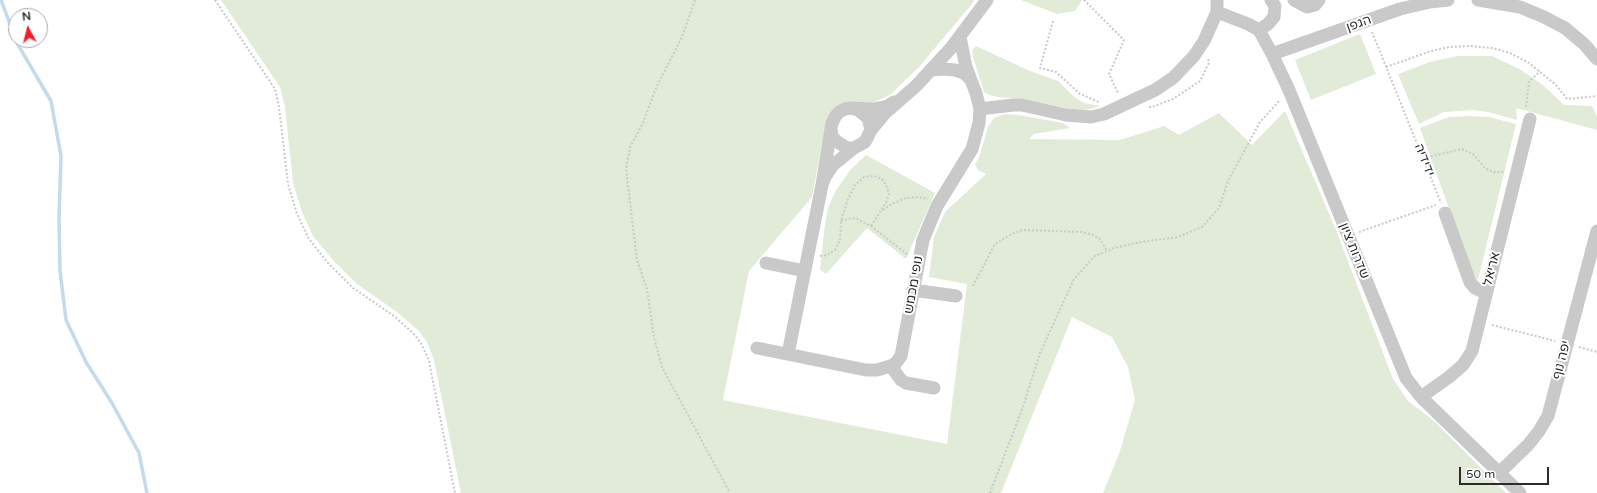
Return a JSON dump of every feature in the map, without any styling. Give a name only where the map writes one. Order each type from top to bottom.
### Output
[{"type":"street","points":[[822,185],[825,177],[833,165],[854,148],[865,142],[871,130],[899,100],[916,86],[960,37],[987,0]]},
{"type":"street","points":[[1294,0],[1307,7],[1315,5],[1319,0]]},
{"type":"street","name":"הגפן","points":[[1272,54],[1400,10],[1430,2],[1448,0]]},
{"type":"street","points":[[1478,0],[1520,7],[1544,17],[1566,28],[1584,44],[1597,59]]},
{"type":"street","points":[[980,109],[1022,105],[1066,115],[1091,117],[1104,114],[1155,90],[1173,78],[1194,56],[1204,41],[1217,6],[1259,30],[1268,24],[1274,17],[1276,2]]},
{"type":"street","name":"שדרות ציון","points":[[1259,30],[1289,90],[1406,378],[1421,397],[1520,493]]},
{"type":"street","name":"נופי מכמש","points":[[891,366],[895,364],[901,356],[923,240],[937,206],[972,149],[979,123],[980,109],[976,93],[970,79],[960,37]]},
{"type":"street","points":[[931,70],[944,68],[955,70],[964,73],[970,79]]},
{"type":"street","points":[[788,354],[822,185],[832,123],[839,112],[851,108],[873,109],[888,106],[899,100]]},
{"type":"street","points":[[851,108],[858,110],[868,118],[871,130]]},
{"type":"street","name":"אריאל","points":[[1421,397],[1463,365],[1472,351],[1530,119]]},
{"type":"street","points":[[831,130],[836,141],[847,148],[854,148]]},
{"type":"street","points":[[1443,208],[1470,282],[1475,288],[1486,293]]},
{"type":"street","name":"יפה נוף","points":[[1500,473],[1539,432],[1548,416],[1597,231]]},
{"type":"street","points":[[766,263],[804,271]]},
{"type":"street","points":[[913,290],[956,296]]},
{"type":"street","points":[[757,348],[866,370],[878,370],[891,366],[901,380],[906,383],[934,388]]},
{"type":"path","points":[[215,0],[275,89],[279,108],[288,184],[297,214],[309,239],[328,262],[354,288],[394,316],[415,335],[422,345],[429,362],[455,493]]},
{"type":"path","points":[[695,0],[682,37],[656,88],[643,123],[630,147],[626,168],[637,260],[647,289],[654,338],[662,367],[730,493]]},
{"type":"path","points":[[1084,0],[1124,40],[1109,74],[1124,105]]},
{"type":"path","points":[[1053,21],[1040,68],[1056,72],[1080,94],[1096,102],[1103,102]]},
{"type":"path","name":"ידידיה","points":[[1368,21],[1443,208]]},
{"type":"path","points":[[1145,107],[1152,107],[1173,99],[1200,81],[1209,63],[1204,41]]},
{"type":"path","points":[[1386,67],[1431,51],[1449,47],[1470,46],[1492,48],[1510,53],[1529,63],[1556,85],[1567,98],[1597,96]]},
{"type":"path","points":[[1530,119],[1525,108],[1529,82],[1540,71]]},
{"type":"path","points":[[990,493],[1023,407],[1040,353],[1074,279],[1095,256],[1107,251],[1141,242],[1178,237],[1202,227],[1218,208],[1228,181],[1260,122],[1289,90]]},
{"type":"path","points":[[1423,158],[1462,149],[1473,154],[1485,168],[1493,172],[1502,172],[1516,176]]},
{"type":"path","points":[[808,255],[822,256],[835,250],[840,240],[841,221],[848,199],[855,185],[864,177],[874,176],[882,179],[889,193],[871,226]]},
{"type":"path","points":[[880,212],[892,204],[906,198],[918,197],[927,199],[937,206]]},
{"type":"path","points":[[1348,236],[1443,208]]},
{"type":"path","points":[[841,221],[852,218],[857,219],[871,226],[909,256],[919,258]]},
{"type":"path","points":[[973,286],[995,244],[1022,230],[1082,232],[1094,235],[1100,239],[1107,251]]},
{"type":"path","points":[[1479,322],[1597,352]]},
{"type":"green space","points":[[221,0],[974,0],[919,67],[890,95],[867,105],[854,104],[825,129],[812,197],[749,271],[723,400],[947,444],[967,284],[929,277],[934,237],[945,212],[986,174],[978,170],[975,164],[979,158],[988,127],[994,118],[1004,114],[1019,115],[1063,123],[1070,128],[1034,134],[1029,139],[1120,140],[1164,126],[1179,135],[1219,113],[1252,145],[1285,111],[1336,230],[1393,379],[1408,401],[1433,420],[1506,493],[1103,493],[1119,454],[1135,400],[1128,367],[1112,337],[1072,317],[1001,493],[461,493],[434,360],[427,342],[419,331],[397,312],[357,284],[332,259],[313,236],[302,212],[293,183],[285,107],[280,87]]},
{"type":"green space","points":[[1021,0],[1082,0],[1075,11],[1057,14]]},
{"type":"green space","points":[[1360,34],[1376,74],[1311,100],[1295,60]]},
{"type":"green space","points":[[976,46],[1030,71],[1058,81],[1073,96],[1084,103],[1101,106],[1086,110],[1071,109],[1024,99],[990,95],[984,92],[973,57],[972,50]]},
{"type":"green space","points":[[1457,56],[1492,56],[1521,70],[1543,85],[1564,105],[1592,106],[1597,116],[1597,130],[1516,108],[1517,120],[1488,112],[1473,110],[1444,112],[1419,124],[1398,74],[1430,62]]},
{"type":"green space","points":[[1449,117],[1489,117],[1516,124],[1478,280],[1473,275],[1420,128]]},
{"type":"green space","points":[[866,155],[935,193],[906,259],[867,228],[826,274],[820,270],[828,208],[836,190],[851,169]]},
{"type":"waterway","points":[[1,0],[17,43],[51,101],[61,156],[59,218],[60,271],[66,320],[86,362],[112,403],[139,453],[147,493]]}]
